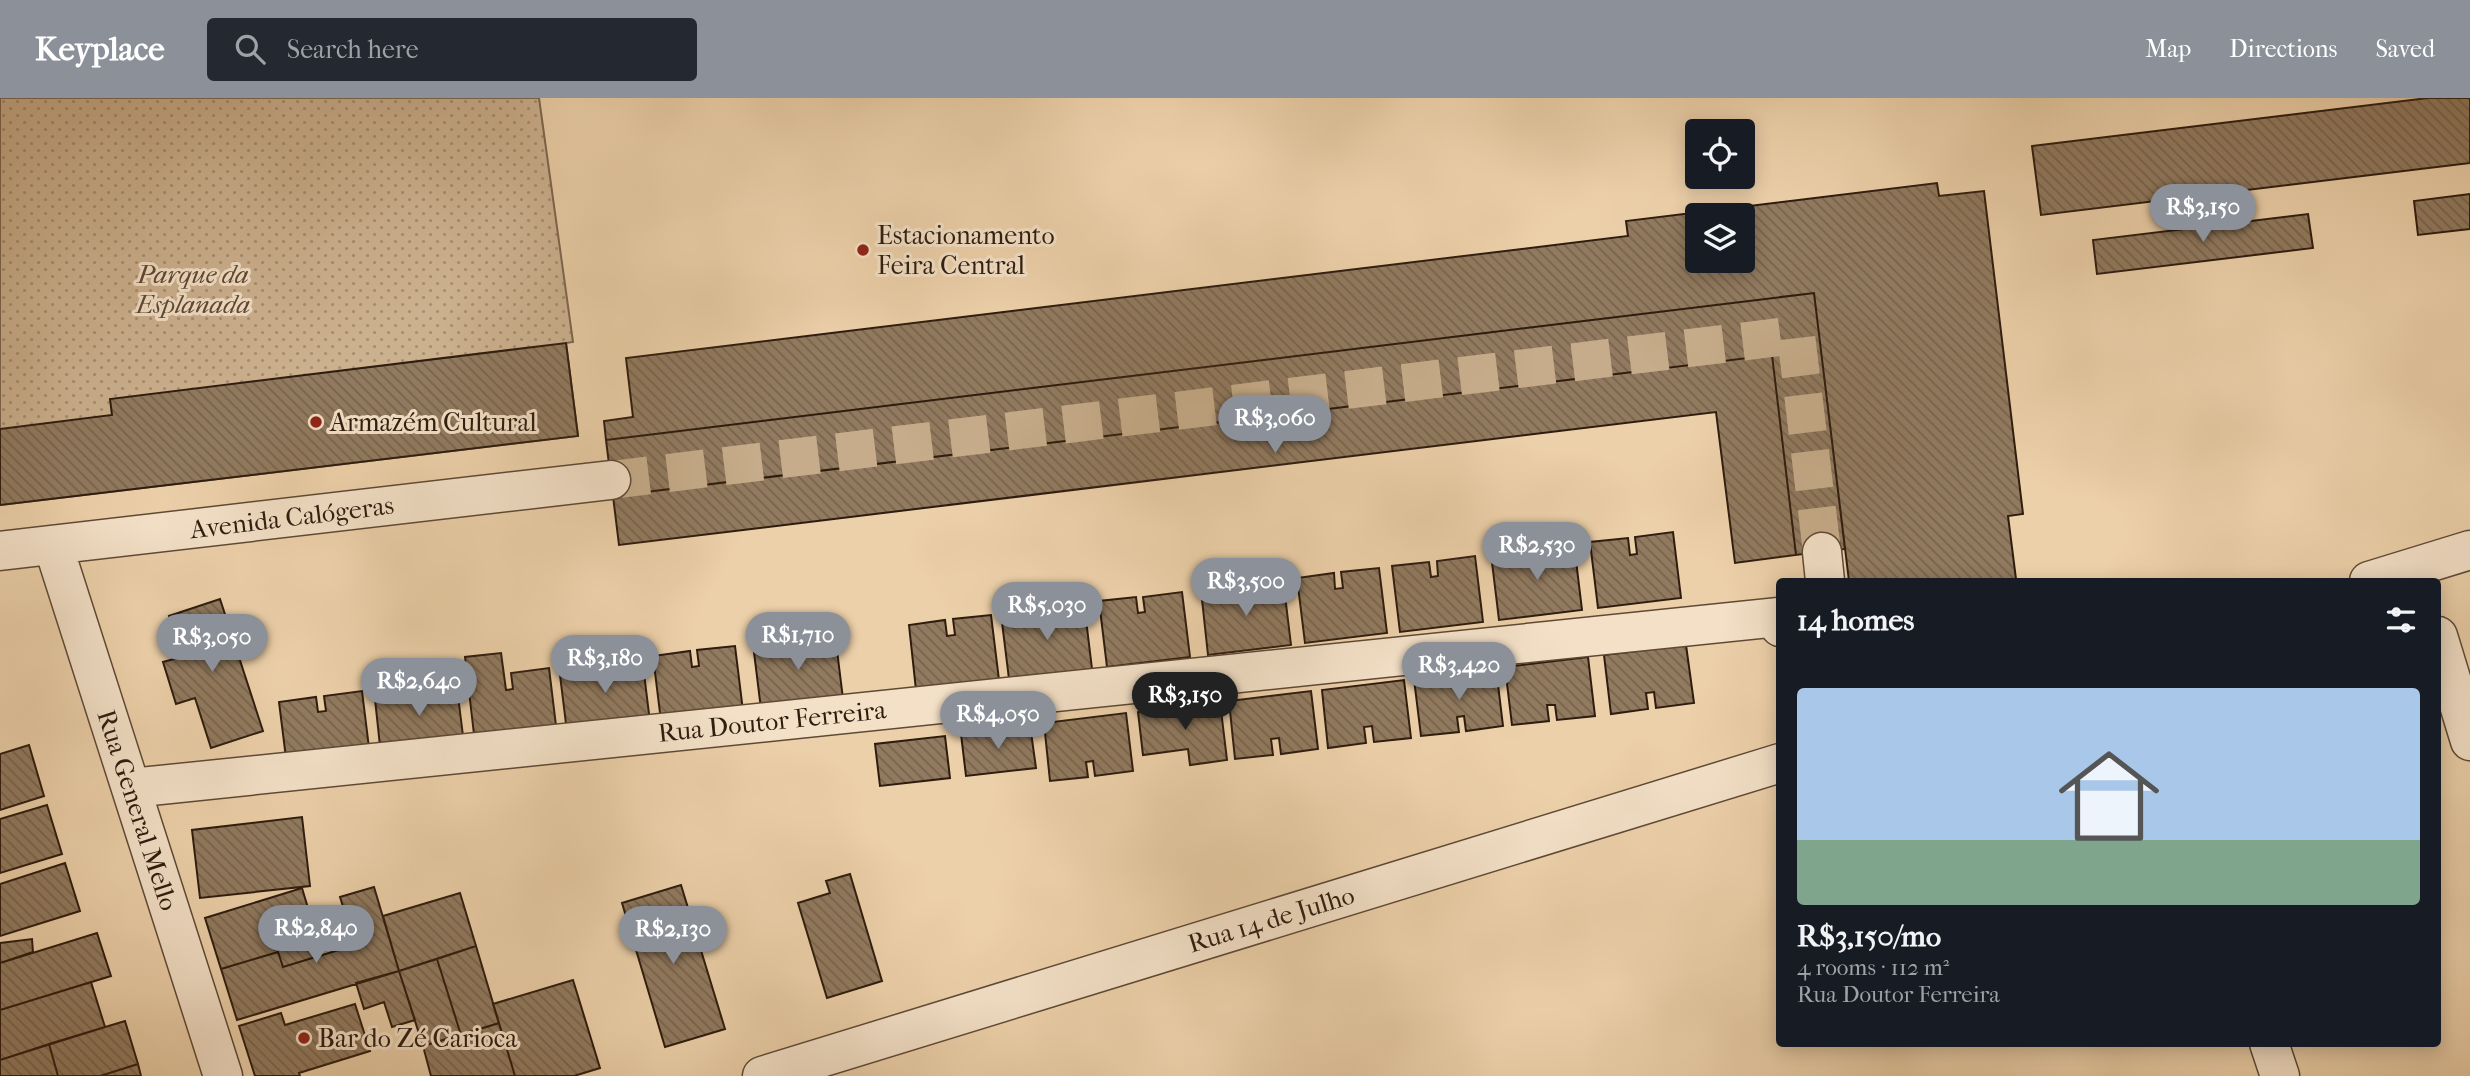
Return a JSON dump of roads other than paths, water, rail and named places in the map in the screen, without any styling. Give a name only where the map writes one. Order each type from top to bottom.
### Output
[{"type":"street","name":"Avenida Calógeras","points":[[0,551],[597,481]]},
{"type":"street","name":"Rua General Mello","points":[[53,545],[223,1076]]},
{"type":"street","points":[[2390,578],[2419,574],[2470,550]]},
{"type":"street","name":"Rua Doutor Ferreira","points":[[131,788],[1776,617]]},
{"type":"street","points":[[2441,646],[2470,741]]},
{"type":"street","name":"Rua 14 de Julho","points":[[762,1076],[1776,764]]},
{"type":"street","points":[[2270,1047],[2280,1076]]},
{"type":"tunnel","points":[[611,480],[1796,335],[1822,552]]},
{"type":"place","name":"Estacionamento Feira Central","points":[[863,250]]},
{"type":"place","name":"Armazém Cultural","points":[[316,422]]},
{"type":"place","name":"Bar do Zé Carioca","points":[[304,1038]]},
{"type":"park label","name":"Parque da Esplanada","points":[[193,289]]}]
